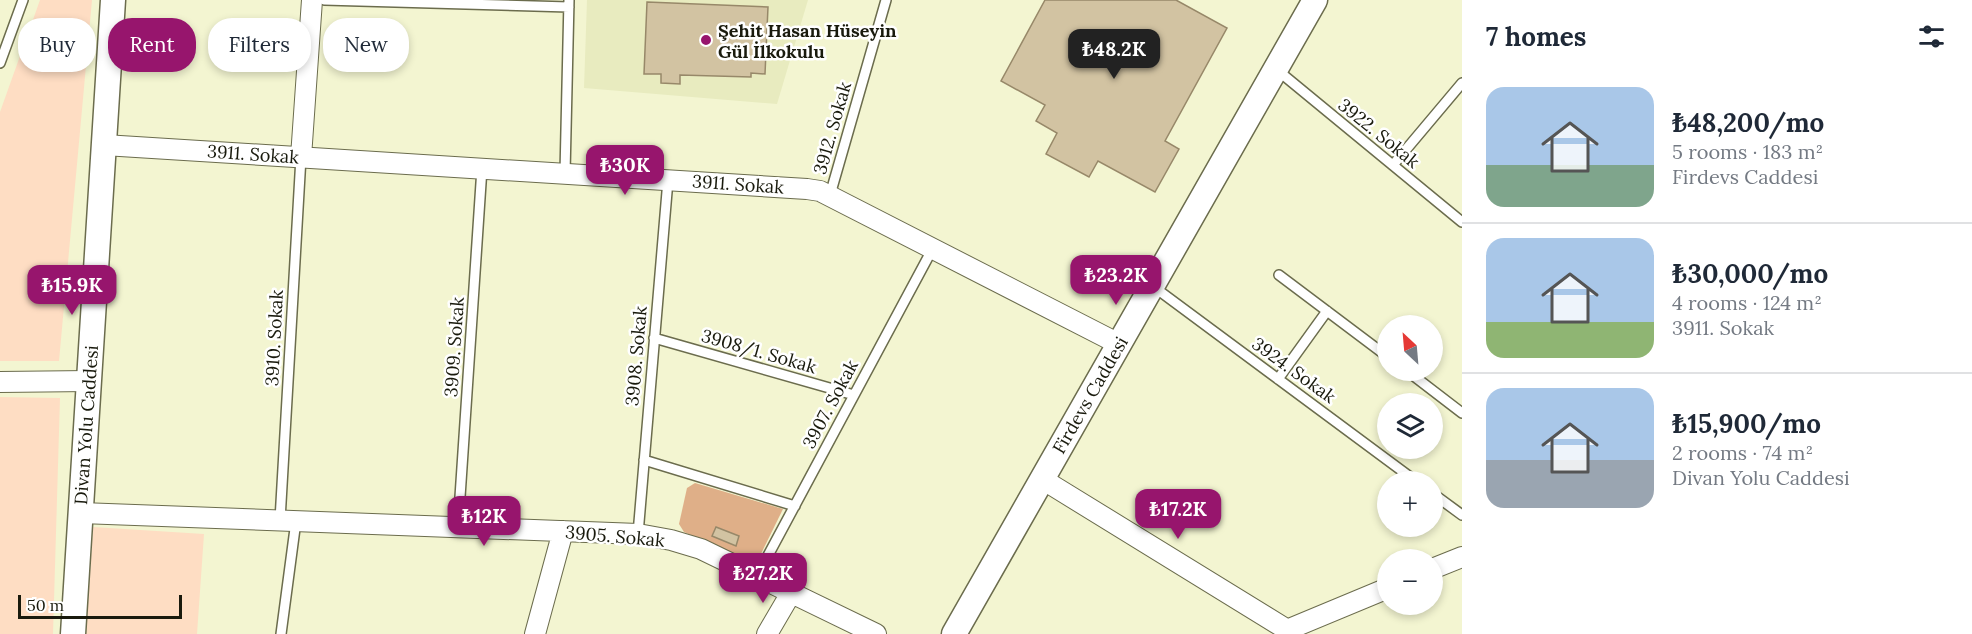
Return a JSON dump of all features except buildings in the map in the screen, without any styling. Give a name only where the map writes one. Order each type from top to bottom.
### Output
[{"type":"street","name":"Divan Yolu Caddesi","points":[[73,634],[113,0]]},
{"type":"street","points":[[301,157],[312,0]]},
{"type":"street","name":"Firdevs Caddesi","points":[[954,634],[1315,0]]},
{"type":"street","name":"3911. Sokak","points":[[104,145],[807,189],[830,195],[1119,344]]},
{"type":"street","points":[[0,382],[89,381]]},
{"type":"street","points":[[1042,479],[1291,632],[1377,593]]},
{"type":"street","name":"3905. Sokak","points":[[81,513],[638,534],[671,540],[701,549],[876,634]]},
{"type":"street","points":[[535,634],[563,531]]},
{"type":"street","points":[[1443,565],[1462,557]]},
{"type":"street","points":[[767,634],[791,593]]},
{"type":"lane","points":[[0,63],[23,0]]},
{"type":"lane","points":[[324,0],[569,3],[565,173]]},
{"type":"lane","name":"3912. Sokak","points":[[830,195],[886,0]]},
{"type":"lane","name":"3922. Sokak","points":[[1275,69],[1462,222]]},
{"type":"lane","points":[[1393,165],[1462,83]]},
{"type":"lane","name":"3910. Sokak","points":[[281,634],[288,521],[301,157]]},
{"type":"lane","name":"3909. Sokak","points":[[458,527],[482,168]]},
{"type":"lane","name":"3908. Sokak","points":[[638,534],[668,180]]},
{"type":"lane","name":"3907. Sokak","points":[[757,576],[933,248]]},
{"type":"lane","points":[[1279,275],[1377,349]]},
{"type":"lane","name":"3924. Sokak","points":[[1152,286],[1402,471]]},
{"type":"lane","points":[[1278,379],[1327,311]]},
{"type":"lane","name":"3908/1. Sokak","points":[[654,338],[854,395]]},
{"type":"lane","points":[[1420,381],[1462,413]]},
{"type":"lane","points":[[644,460],[795,506]]},
{"type":"lane","points":[[1443,501],[1462,515]]},
{"type":"shaded area","points":[[40,0],[92,0],[90,18],[34,18]]},
{"type":"shaded area","points":[[587,0],[808,0],[777,104],[584,88]]},
{"type":"shaded area","points":[[18,62],[18,72],[85,72],[59,361],[0,361],[0,112]]},
{"type":"shaded area","points":[[0,397],[60,398],[53,634],[0,634]]},
{"type":"shaded area","points":[[695,483],[783,509],[756,564],[684,532],[679,524],[687,488]]},
{"type":"shaded area","points":[[93,527],[204,534],[197,634],[86,634]]},
{"type":"place","name":"Şehit Hasan Hüseyin Gül İlkokulu","points":[[706,40]]}]
